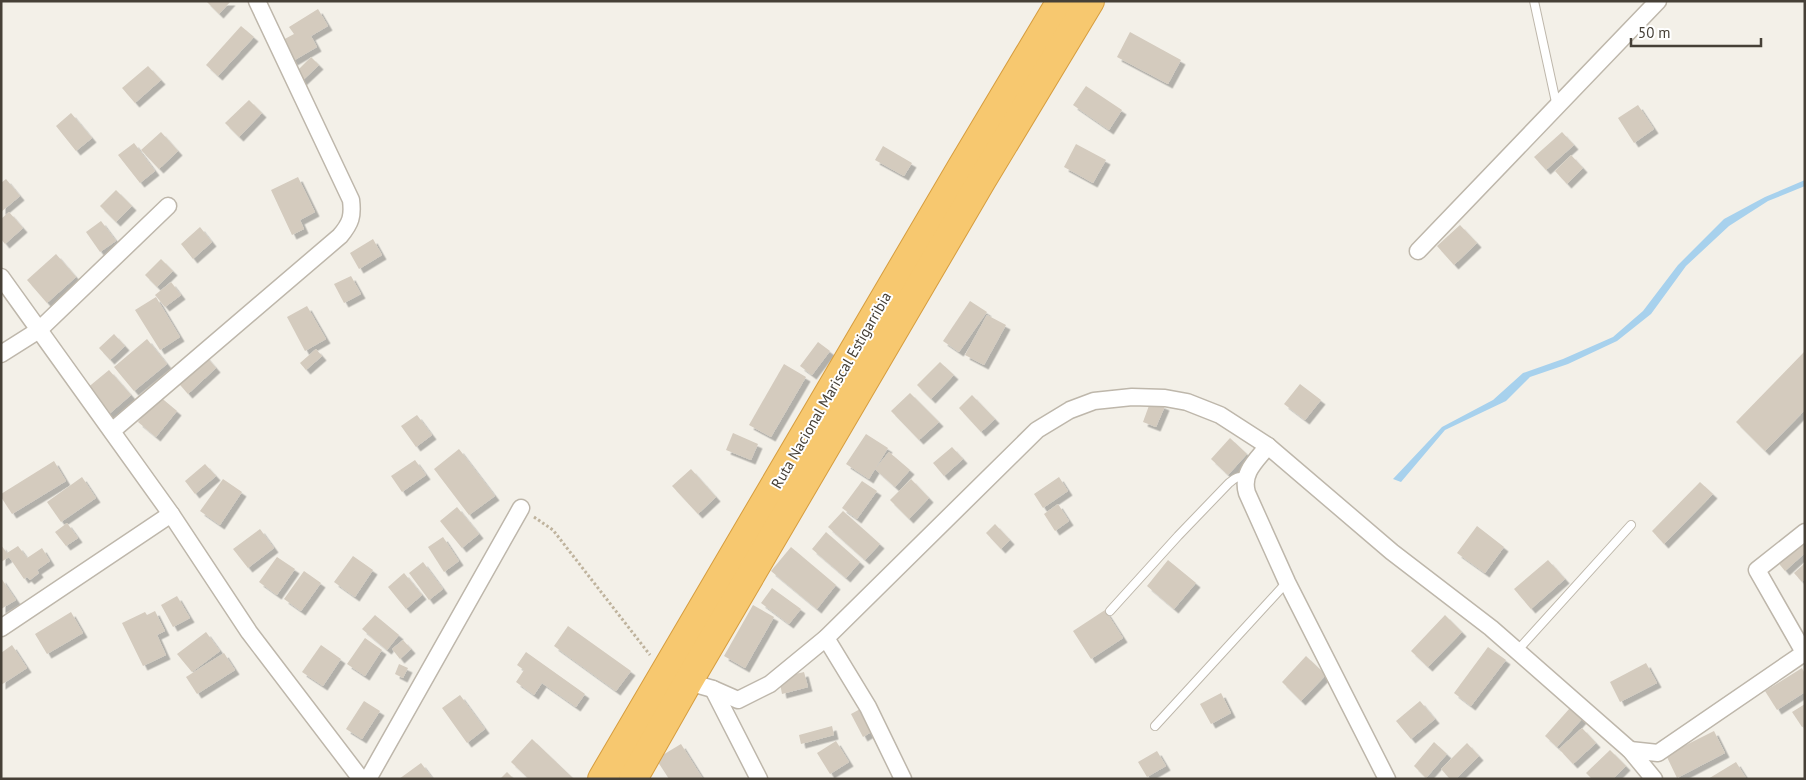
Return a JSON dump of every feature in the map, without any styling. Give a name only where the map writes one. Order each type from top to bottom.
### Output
[{"type":"highway","name":"Ruta Nacional Mariscal Estigarribia","points":[[602,779],[688,682],[1061,1]]},
{"type":"highway","name":"Ruta Nacional Mariscal Estigarribia","points":[[633,779],[982,180],[1090,1]]},
{"type":"street","points":[[112,431],[340,236],[348,226],[353,213],[351,200],[257,1]]},
{"type":"street","points":[[1418,251],[1658,1]]},
{"type":"street","points":[[1,354],[40,330],[168,206]]},
{"type":"street","points":[[1,277],[171,514],[249,632],[361,779]]},
{"type":"street","points":[[688,682],[738,700],[770,684],[826,638],[1037,430],[1070,410],[1094,401],[1132,397],[1166,398],[1187,402],[1220,415],[1268,446],[1392,552],[1491,628],[1630,750],[1654,779]]},
{"type":"street","points":[[1268,446],[1248,470],[1245,478],[1247,493],[1287,582],[1387,779]]},
{"type":"street","points":[[368,779],[521,508]]},
{"type":"street","points":[[1,628],[171,514]]},
{"type":"street","points":[[1630,750],[1658,753],[1804,653],[1757,570],[1805,532]]},
{"type":"street","points":[[826,638],[868,707],[903,779]]},
{"type":"street","points":[[688,682],[759,779]]},
{"type":"lane","points":[[1534,1],[1557,107]]},
{"type":"lane","points":[[1110,611],[1229,483],[1240,476],[1245,478]]},
{"type":"lane","points":[[1517,651],[1631,524]]},
{"type":"lane","points":[[1156,726],[1287,582]]},
{"type":"path","points":[[521,508],[553,530],[688,682]]},
{"type":"water","points":[[1805,180],[1805,186],[1768,201],[1729,226],[1686,266],[1651,314],[1617,341],[1568,364],[1530,377],[1506,401],[1445,430],[1401,482],[1393,479],[1442,427],[1493,400],[1523,373],[1563,359],[1613,337],[1643,311],[1678,265],[1724,219],[1765,197]]},
{"type":"building","points":[[206,1],[231,1],[219,14]]},
{"type":"building","points":[[318,9],[328,26],[311,36],[317,47],[293,61],[281,41],[294,34],[289,27]]},
{"type":"building","points":[[241,26],[254,37],[218,76],[206,65]]},
{"type":"building","points":[[1130,32],[1181,60],[1168,84],[1117,57]]},
{"type":"building","points":[[311,57],[319,65],[302,81],[294,74]]},
{"type":"building","points":[[148,66],[161,80],[135,103],[122,88]]},
{"type":"building","points":[[1086,86],[1122,110],[1109,130],[1073,105]]},
{"type":"building","points":[[249,100],[262,113],[239,137],[225,123]]},
{"type":"building","points":[[1638,105],[1654,129],[1634,143],[1618,118]]},
{"type":"building","points":[[71,113],[92,138],[76,151],[56,126]]},
{"type":"building","points":[[161,132],[178,151],[159,169],[141,150]]},
{"type":"building","points":[[1562,132],[1574,145],[1546,170],[1534,157]]},
{"type":"building","points":[[134,143],[155,171],[140,183],[118,155]]},
{"type":"building","points":[[1076,144],[1106,160],[1093,183],[1064,167]]},
{"type":"building","points":[[883,146],[912,163],[904,176],[875,160]]},
{"type":"building","points":[[1571,155],[1583,168],[1567,184],[1555,171]]},
{"type":"building","points":[[298,177],[315,212],[300,220],[304,229],[292,235],[271,190]]},
{"type":"building","points":[[6,179],[20,196],[1,212],[1,183]]},
{"type":"building","points":[[116,190],[132,206],[116,222],[100,206]]},
{"type":"building","points":[[9,212],[23,228],[5,244],[1,239],[1,219]]},
{"type":"building","points":[[101,221],[116,241],[100,252],[86,232]]},
{"type":"building","points":[[1460,225],[1477,243],[1454,265],[1437,246]]},
{"type":"building","points":[[200,227],[212,242],[193,259],[181,244]]},
{"type":"building","points":[[373,239],[382,255],[359,269],[350,253]]},
{"type":"building","points":[[56,254],[76,277],[47,303],[27,280]]},
{"type":"building","points":[[161,259],[173,271],[157,287],[145,275]]},
{"type":"building","points":[[351,276],[361,294],[344,303],[334,284]]},
{"type":"building","points":[[171,282],[181,295],[165,307],[155,295]]},
{"type":"building","points":[[156,297],[180,337],[160,350],[135,310]]},
{"type":"building","points":[[970,301],[987,312],[959,352],[943,341]]},
{"type":"building","points":[[307,306],[326,339],[305,351],[287,317]]},
{"type":"building","points":[[987,315],[1006,325],[984,365],[965,355]]},
{"type":"building","points":[[114,334],[125,346],[110,360],[99,348]]},
{"type":"building","points":[[147,339],[167,364],[134,391],[114,367]]},
{"type":"building","points":[[818,342],[830,351],[812,375],[800,366]]},
{"type":"building","points":[[316,349],[322,356],[306,370],[300,363]]},
{"type":"building","points":[[1805,351],[1805,410],[1765,451],[1736,422]]},
{"type":"building","points":[[203,353],[216,368],[188,394],[175,379]]},
{"type":"building","points":[[940,362],[954,375],[931,399],[917,385]]},
{"type":"building","points":[[784,364],[806,377],[771,437],[749,425]]},
{"type":"building","points":[[109,370],[131,395],[108,415],[86,389]]},
{"type":"building","points":[[1300,384],[1321,400],[1305,420],[1284,404]]},
{"type":"building","points":[[910,393],[939,422],[919,440],[891,411]]},
{"type":"building","points":[[972,395],[995,419],[981,432],[959,408]]},
{"type":"building","points":[[159,396],[177,411],[156,437],[138,422]]},
{"type":"building","points":[[1151,400],[1165,406],[1156,427],[1143,422]]},
{"type":"building","points":[[417,415],[432,435],[416,447],[401,426]]},
{"type":"building","points":[[733,433],[758,444],[751,460],[726,450]]},
{"type":"building","points":[[866,434],[888,448],[869,479],[846,464]]},
{"type":"building","points":[[1230,438],[1247,454],[1228,475],[1211,459]]},
{"type":"building","points":[[952,447],[963,459],[944,476],[933,463]]},
{"type":"building","points":[[459,449],[495,496],[469,515],[434,469]]},
{"type":"building","points":[[889,452],[910,470],[895,487],[875,469]]},
{"type":"building","points":[[415,460],[426,475],[402,492],[391,476]]},
{"type":"building","points":[[54,461],[66,481],[12,514],[1,494]]},
{"type":"building","points":[[205,464],[216,476],[195,494],[185,481]]},
{"type":"building","points":[[691,469],[716,497],[698,514],[672,486]]},
{"type":"building","points":[[82,477],[96,498],[61,522],[47,502]]},
{"type":"building","points":[[1059,477],[1068,491],[1043,508],[1034,494]]},
{"type":"building","points":[[223,479],[242,492],[220,525],[200,511]]},
{"type":"building","points":[[911,479],[929,498],[909,519],[890,500]]},
{"type":"building","points":[[862,481],[877,491],[857,519],[842,508]]},
{"type":"building","points":[[1700,482],[1713,494],[1664,544],[1652,531]]},
{"type":"building","points":[[1058,504],[1069,521],[1055,531],[1044,514]]},
{"type":"building","points":[[457,507],[479,534],[462,548],[440,521]]},
{"type":"building","points":[[843,511],[880,544],[865,560],[828,527]]},
{"type":"building","points":[[67,523],[78,538],[66,546],[55,532]]},
{"type":"building","points":[[995,524],[1010,540],[1001,549],[986,533]]},
{"type":"building","points":[[1477,526],[1504,547],[1485,573],[1457,553]]},
{"type":"building","points":[[260,529],[274,548],[248,568],[233,549]]},
{"type":"building","points":[[826,532],[860,562],[846,578],[812,549]]},
{"type":"building","points":[[443,537],[459,561],[444,572],[428,547]]},
{"type":"building","points":[[1805,539],[1805,553],[1785,571],[1776,560]]},
{"type":"building","points":[[1,545],[7,553],[18,546],[27,558],[42,548],[50,561],[37,570],[39,573],[30,580],[27,577],[24,579],[9,557],[1,562]]},
{"type":"building","points":[[791,547],[836,585],[817,609],[771,571]]},
{"type":"building","points":[[353,556],[373,570],[355,597],[334,582]]},
{"type":"building","points":[[277,557],[295,569],[277,595],[259,582]]},
{"type":"building","points":[[1168,560],[1196,583],[1174,609],[1147,586]]},
{"type":"building","points":[[1548,560],[1565,579],[1531,609],[1514,589]]},
{"type":"building","points":[[423,562],[443,589],[429,600],[409,573]]},
{"type":"building","points":[[1805,563],[1805,579],[1802,582],[1794,573]]},
{"type":"building","points":[[304,571],[321,583],[301,611],[284,599]]},
{"type":"building","points":[[404,573],[422,595],[406,609],[388,587]]},
{"type":"building","points":[[1,578],[16,600],[1,609]]},
{"type":"building","points":[[772,588],[801,609],[789,624],[761,603]]},
{"type":"building","points":[[177,596],[190,618],[173,627],[161,605]]},
{"type":"building","points":[[753,605],[774,617],[745,668],[724,656]]},
{"type":"building","points":[[1105,610],[1123,638],[1091,659],[1073,631]]},
{"type":"building","points":[[155,611],[165,631],[157,635],[166,655],[143,666],[122,623],[145,612],[147,615]]},
{"type":"building","points":[[71,612],[83,633],[47,654],[35,634]]},
{"type":"building","points":[[375,615],[399,635],[387,650],[362,629]]},
{"type":"building","points":[[1445,615],[1462,632],[1428,667],[1411,651]]},
{"type":"building","points":[[568,626],[631,671],[616,691],[554,646]]},
{"type":"building","points":[[206,632],[220,651],[192,672],[177,654]]},
{"type":"building","points":[[365,638],[382,650],[365,676],[347,664]]},
{"type":"building","points":[[403,640],[411,649],[400,659],[392,649]]},
{"type":"building","points":[[12,645],[27,668],[1,685],[1,653]]},
{"type":"building","points":[[321,645],[341,659],[323,686],[302,672]]},
{"type":"building","points":[[1488,647],[1506,660],[1471,706],[1454,693]]},
{"type":"building","points":[[526,652],[585,694],[576,707],[542,683],[534,695],[516,682],[524,670],[517,665]]},
{"type":"building","points":[[224,653],[235,670],[197,694],[186,677]]},
{"type":"building","points":[[1306,656],[1326,675],[1301,701],[1282,682]]},
{"type":"building","points":[[1646,663],[1657,683],[1620,702],[1610,682]]},
{"type":"building","points":[[399,664],[408,668],[403,678],[395,674]]},
{"type":"building","points":[[1802,668],[1805,674],[1805,692],[1777,710],[1765,691]]},
{"type":"building","points":[[804,672],[808,687],[782,694],[779,678]]},
{"type":"building","points":[[1221,693],[1231,713],[1211,724],[1200,704]]},
{"type":"building","points":[[460,695],[485,729],[467,743],[442,708]]},
{"type":"building","points":[[364,701],[380,711],[362,739],[346,729]]},
{"type":"building","points":[[1420,701],[1435,719],[1411,739],[1396,721]]},
{"type":"building","points":[[1805,704],[1805,726],[1802,727],[1792,712]]},
{"type":"building","points":[[862,708],[873,731],[863,737],[851,714]]},
{"type":"building","points":[[1570,708],[1582,719],[1557,747],[1545,736]]},
{"type":"building","points":[[832,726],[834,735],[801,744],[799,735]]},
{"type":"building","points":[[1582,728],[1596,743],[1573,764],[1559,749]]},
{"type":"building","points":[[1714,731],[1725,753],[1677,778],[1666,755]]},
{"type":"building","points":[[532,739],[574,779],[529,779],[511,762]]},
{"type":"building","points":[[836,741],[849,762],[830,774],[817,753]]},
{"type":"building","points":[[1434,742],[1447,754],[1426,778],[1414,766]]},
{"type":"building","points":[[1467,743],[1479,756],[1456,779],[1450,779],[1441,769]]},
{"type":"building","points":[[681,744],[703,779],[669,779],[656,759]]},
{"type":"building","points":[[1610,750],[1626,766],[1613,779],[1592,779],[1586,773]]},
{"type":"building","points":[[1157,751],[1166,766],[1147,777],[1138,762]]},
{"type":"building","points":[[1736,762],[1746,778],[1708,779]]},
{"type":"building","points":[[421,763],[433,779],[399,779]]},
{"type":"building","points":[[507,772],[514,779],[500,779]]}]
